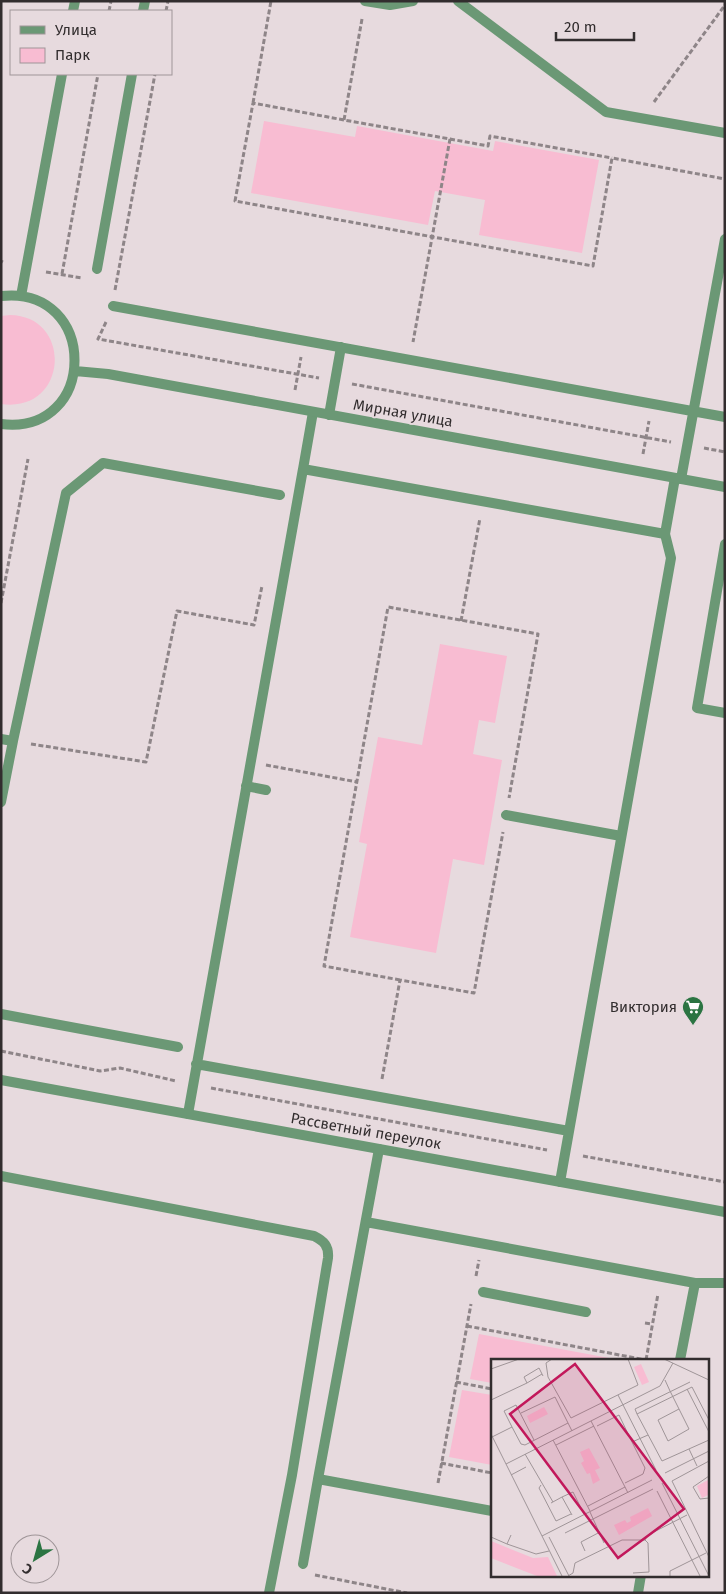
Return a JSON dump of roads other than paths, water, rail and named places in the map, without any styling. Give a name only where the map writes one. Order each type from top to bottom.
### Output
[{"type":"street","points":[[365,6],[390,5],[412,1]]},
{"type":"street","points":[[458,1],[606,112],[725,133]]},
{"type":"street","points":[[21,296],[62,75]]},
{"type":"street","points":[[97,269],[132,75]]},
{"type":"street","points":[[560,1182],[671,558],[664,534],[687,445],[721,284],[725,239]]},
{"type":"street","points":[[1,296],[21,296],[46,306],[56,313],[70,334],[76,359],[71,384],[66,395],[58,405],[37,419],[12,425],[1,424]]},
{"type":"street","points":[[113,306],[725,417]]},
{"type":"street","points":[[329,415],[341,347]]},
{"type":"street","name":"Мирная улица","points":[[75,371],[108,374],[725,487]]},
{"type":"street","points":[[188,1114],[313,412]]},
{"type":"street","points":[[1,802],[12,741],[66,492],[103,463],[280,495]]},
{"type":"street","points":[[303,468],[664,534]]},
{"type":"street","points":[[725,544],[697,708],[725,713]]},
{"type":"street","points":[[1,739],[12,741]]},
{"type":"street","points":[[246,786],[266,790]]},
{"type":"street","points":[[506,815],[621,836]]},
{"type":"street","points":[[1,1014],[178,1047]]},
{"type":"street","points":[[196,1064],[569,1132]]},
{"type":"street","name":"Рассветный переулок","points":[[1,1080],[725,1212]]},
{"type":"street","points":[[303,1564],[379,1149]]},
{"type":"street","points":[[1,1176],[314,1236],[321,1239],[326,1246],[328,1252],[325,1278],[292,1475],[269,1593]]},
{"type":"street","points":[[366,1222],[695,1283],[725,1283]]},
{"type":"street","points":[[680,1359],[695,1283]]},
{"type":"street","points":[[483,1292],[586,1312]]},
{"type":"street","points":[[318,1479],[491,1511]]},
{"type":"street","points":[[638,1593],[641,1576]]},
{"type":"place","name":"Виктория","points":[[693,1026]]}]
